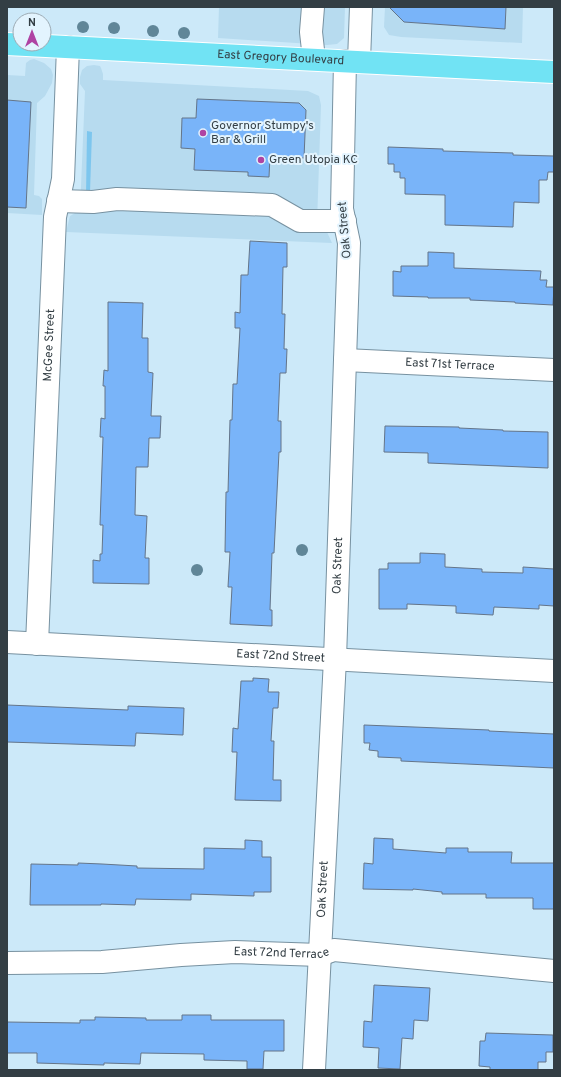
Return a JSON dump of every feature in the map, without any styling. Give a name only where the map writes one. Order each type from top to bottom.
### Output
[{"type":"main road","name":"East Gregory Boulevard","points":[[7,44],[554,72]]},
{"type":"street","points":[[313,7],[311,32],[314,59]]},
{"type":"street","name":"Oak Street","points":[[314,1070],[335,659],[349,243],[342,209],[352,61],[362,7]]},
{"type":"street","name":"McGee Street","points":[[37,644],[55,217],[63,179],[68,47]]},
{"type":"street","points":[[58,201],[93,202],[118,199],[272,205],[300,221],[345,221]]},
{"type":"street","name":"East 71st Terrace","points":[[345,360],[554,370]]},
{"type":"street","name":"East 72nd Street","points":[[7,642],[554,670]]},
{"type":"street","name":"East 72nd Terrace","points":[[7,963],[102,962],[235,952],[320,955],[334,950],[554,971]]},
{"type":"shaded area","points":[[219,7],[345,7],[344,38],[337,44],[327,45],[218,38]]},
{"type":"shaded area","points":[[385,7],[523,7],[522,43],[401,37],[389,35],[384,27]]},
{"type":"shaded area","points":[[34,59],[44,63],[51,69],[53,75],[52,83],[45,96],[37,103],[34,195],[39,196],[42,199],[42,215],[7,213],[7,75],[25,76],[26,63]]},
{"type":"shaded area","points":[[87,66],[100,66],[103,74],[103,80],[308,91],[319,96],[321,105],[317,223],[327,232],[332,243],[66,232],[70,216],[80,210],[85,91],[80,84],[80,77],[82,70]]},
{"type":"shaded area","points":[[87,131],[92,132],[90,192],[86,195]]},
{"type":"building","points":[[389,7],[506,7],[505,29],[404,22]]},
{"type":"building","points":[[197,99],[299,103],[306,110],[304,158],[270,156],[269,177],[248,176],[248,172],[194,170],[195,149],[181,148],[182,118],[196,118]]},
{"type":"building","points":[[7,100],[31,102],[26,208],[7,207]]},
{"type":"building","points":[[388,147],[443,149],[443,151],[513,153],[513,155],[554,156],[554,172],[548,172],[547,180],[539,180],[539,203],[514,202],[513,227],[445,225],[445,195],[405,194],[405,178],[400,178],[400,172],[394,172],[394,164],[388,164]]},
{"type":"building","points":[[250,241],[287,243],[287,267],[283,267],[282,314],[285,314],[284,349],[287,349],[286,373],[280,373],[278,421],[281,421],[281,452],[279,452],[274,553],[272,553],[270,610],[272,610],[272,626],[230,624],[232,587],[228,587],[230,552],[225,552],[226,492],[228,492],[230,420],[232,420],[233,384],[237,384],[240,328],[235,328],[235,312],[240,313],[241,275],[248,275]]},
{"type":"building","points":[[428,252],[454,253],[454,268],[541,271],[540,280],[547,280],[546,287],[554,287],[553,305],[470,300],[470,298],[393,296],[393,271],[401,272],[401,266],[428,266]]},
{"type":"building","points":[[108,302],[143,303],[142,338],[148,338],[148,372],[153,373],[151,416],[161,416],[160,438],[149,438],[148,467],[136,467],[135,515],[147,516],[145,558],[149,558],[149,584],[93,583],[93,560],[100,561],[100,554],[102,554],[103,525],[100,525],[103,437],[100,437],[101,418],[105,419],[105,386],[103,386],[104,370],[108,371]]},
{"type":"building","points":[[385,426],[459,427],[503,431],[548,432],[548,468],[428,463],[428,453],[384,452]]},
{"type":"building","points":[[420,553],[445,554],[445,567],[482,569],[482,572],[523,573],[523,567],[554,569],[554,606],[539,605],[539,609],[494,607],[493,615],[456,613],[456,606],[407,604],[407,609],[379,609],[379,569],[388,569],[388,563],[420,563]]},
{"type":"building","points":[[253,678],[269,679],[268,692],[279,692],[278,708],[273,708],[271,741],[274,741],[273,780],[281,780],[281,801],[235,800],[237,752],[232,752],[233,728],[238,729],[241,681],[253,681]]},
{"type":"building","points":[[7,705],[128,710],[128,706],[184,708],[183,735],[136,733],[135,746],[7,742]]},
{"type":"building","points":[[364,725],[554,734],[554,768],[401,761],[401,758],[378,757],[378,751],[369,750],[370,743],[364,743]]},
{"type":"building","points":[[374,838],[393,839],[393,849],[446,853],[446,848],[468,848],[468,852],[512,852],[511,863],[554,863],[554,909],[533,909],[533,898],[486,898],[486,894],[442,894],[442,892],[413,889],[363,889],[364,863],[373,864]]},
{"type":"building","points":[[245,840],[262,841],[262,857],[271,857],[271,892],[254,892],[254,896],[191,894],[191,900],[136,899],[135,905],[30,905],[31,864],[78,865],[78,863],[137,866],[137,868],[204,869],[204,848],[245,849]]},
{"type":"building","points":[[374,985],[430,988],[428,1021],[414,1020],[413,1039],[402,1038],[400,1069],[378,1068],[379,1048],[363,1047],[364,1021],[372,1022]]},
{"type":"building","points":[[182,1015],[211,1015],[211,1020],[284,1020],[284,1051],[264,1051],[263,1069],[247,1069],[247,1061],[204,1060],[204,1054],[141,1053],[140,1064],[104,1063],[104,1065],[37,1063],[37,1053],[7,1053],[7,1022],[80,1023],[80,1020],[95,1020],[95,1017],[146,1018],[146,1020],[182,1020]]},
{"type":"building","points":[[486,1033],[553,1035],[553,1052],[546,1052],[546,1062],[538,1062],[538,1070],[490,1070],[490,1067],[479,1066],[480,1041],[485,1041]]},
{"type":"place","name":"Governor Stumpy's Bar & Grill","points":[[203,133]]},
{"type":"place","name":"Green Utopia KC","points":[[261,160]]}]
